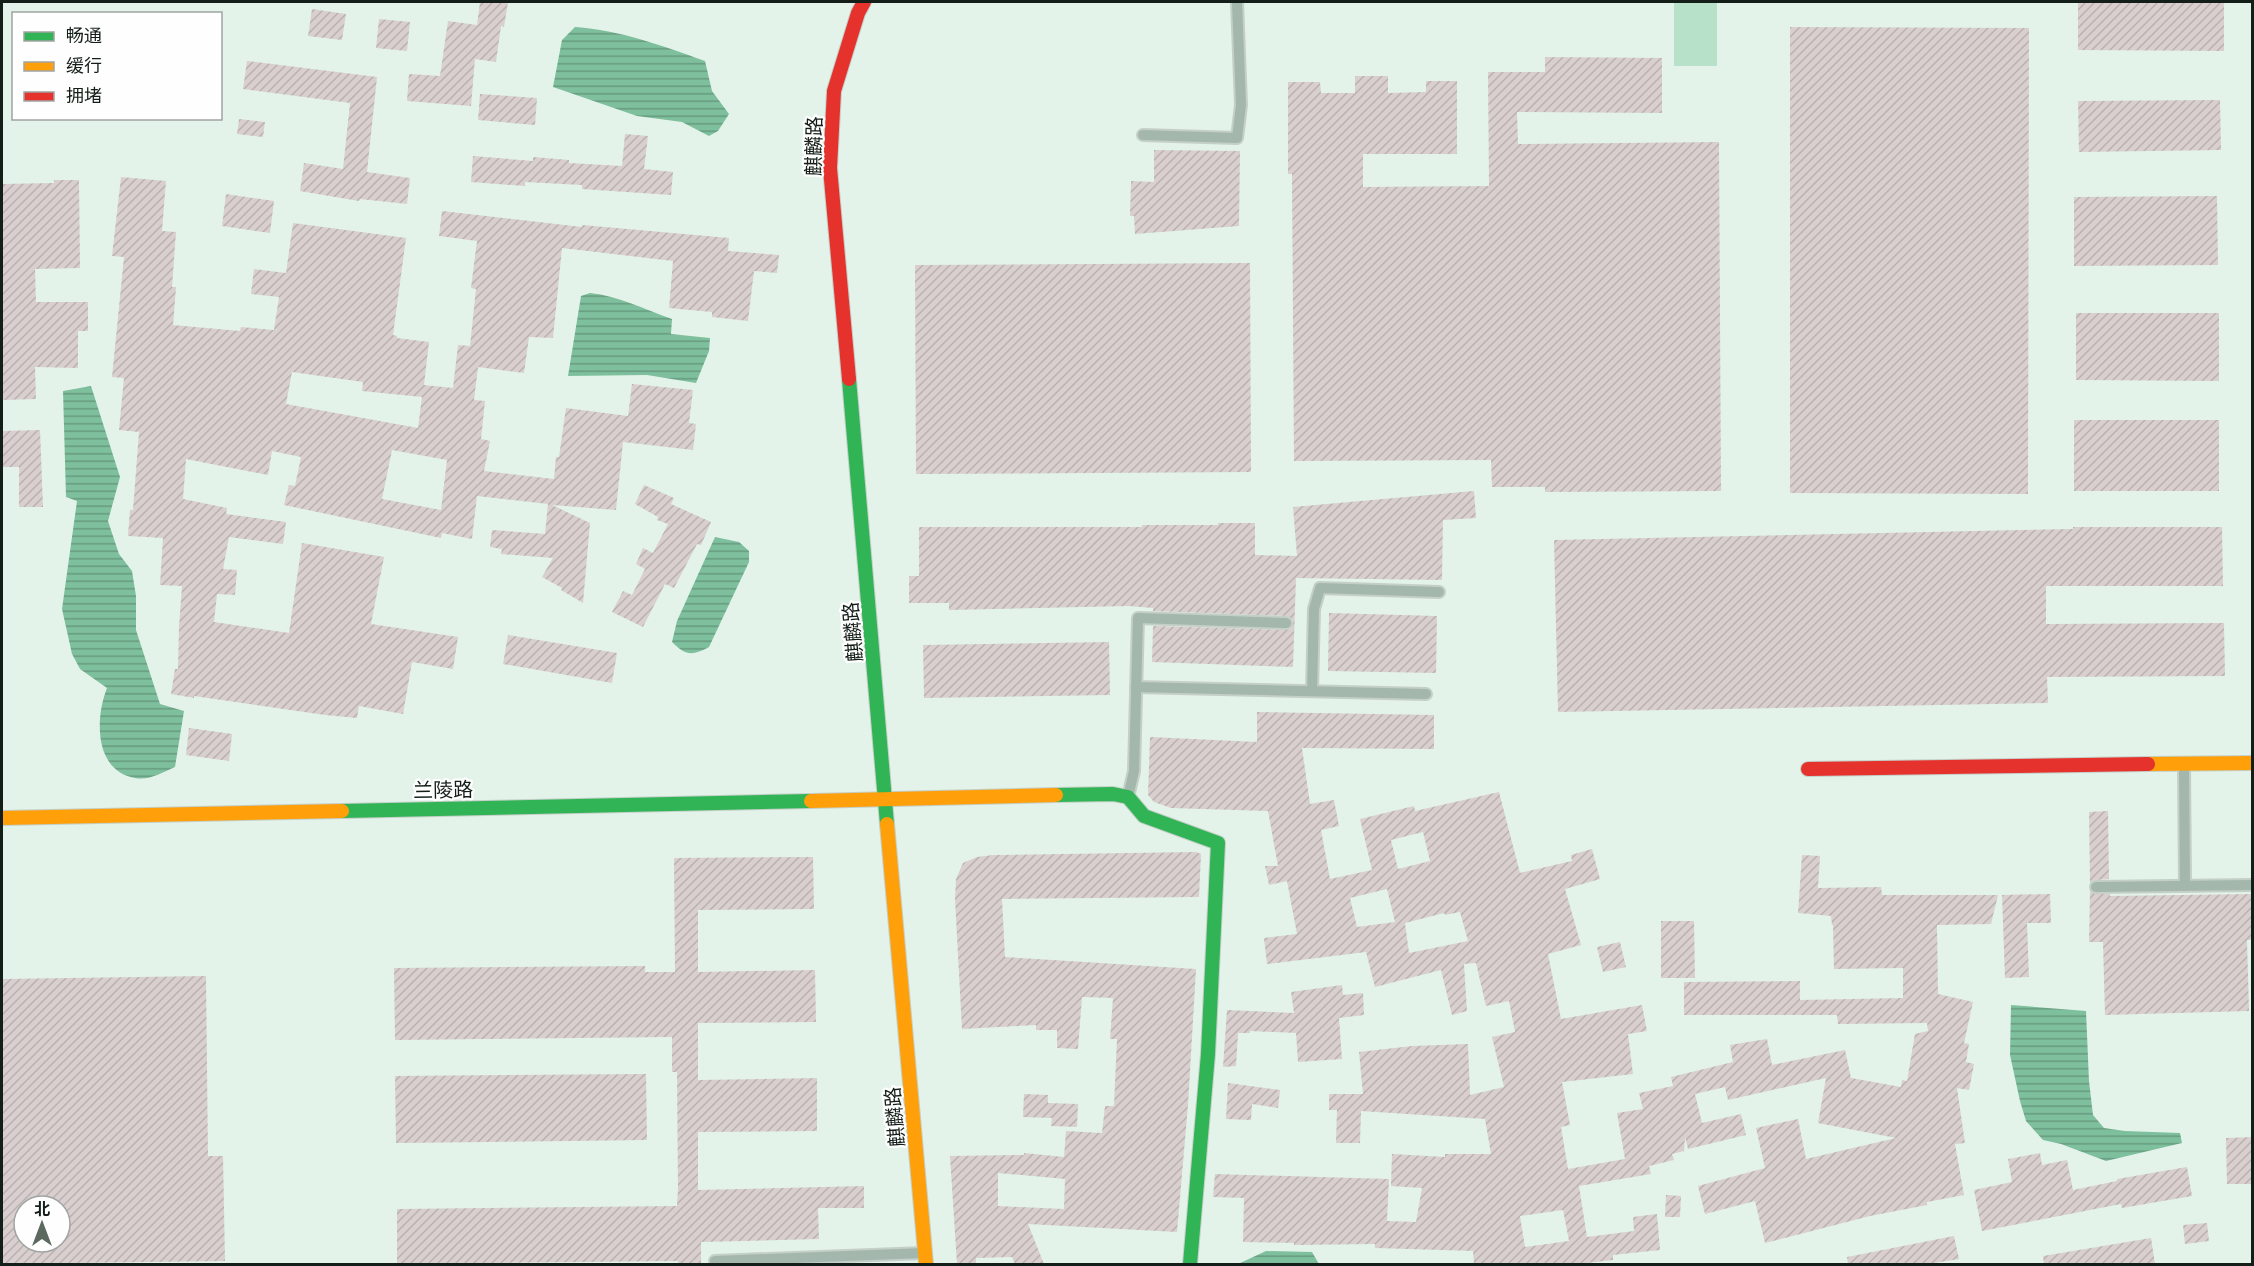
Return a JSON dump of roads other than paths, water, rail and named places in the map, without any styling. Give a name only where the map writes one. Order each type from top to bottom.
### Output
[{"type":"street","name":"麒麟路","points":[[864,2],[858,13],[834,91],[830,168],[926,1259]]},
{"type":"street","points":[[1808,769],[2253,763]]},
{"type":"street","name":"兰陵路","points":[[2,818],[886,798],[1113,794],[1128,797]]},
{"type":"street","points":[[1128,797],[1144,816],[1218,843],[1214,963],[1202,1154],[1190,1264]]},
{"type":"lane","points":[[1143,135],[1237,138],[1241,105],[1237,2]]},
{"type":"lane","points":[[1312,691],[1314,609],[1320,588],[1439,592]]},
{"type":"lane","points":[[1128,797],[1134,771],[1138,618],[1286,623]]},
{"type":"lane","points":[[1136,687],[1426,694]]},
{"type":"lane","points":[[2184,764],[2185,886]]},
{"type":"lane","points":[[2096,887],[2253,885]]},
{"type":"lane","points":[[715,1261],[926,1259]]}]
